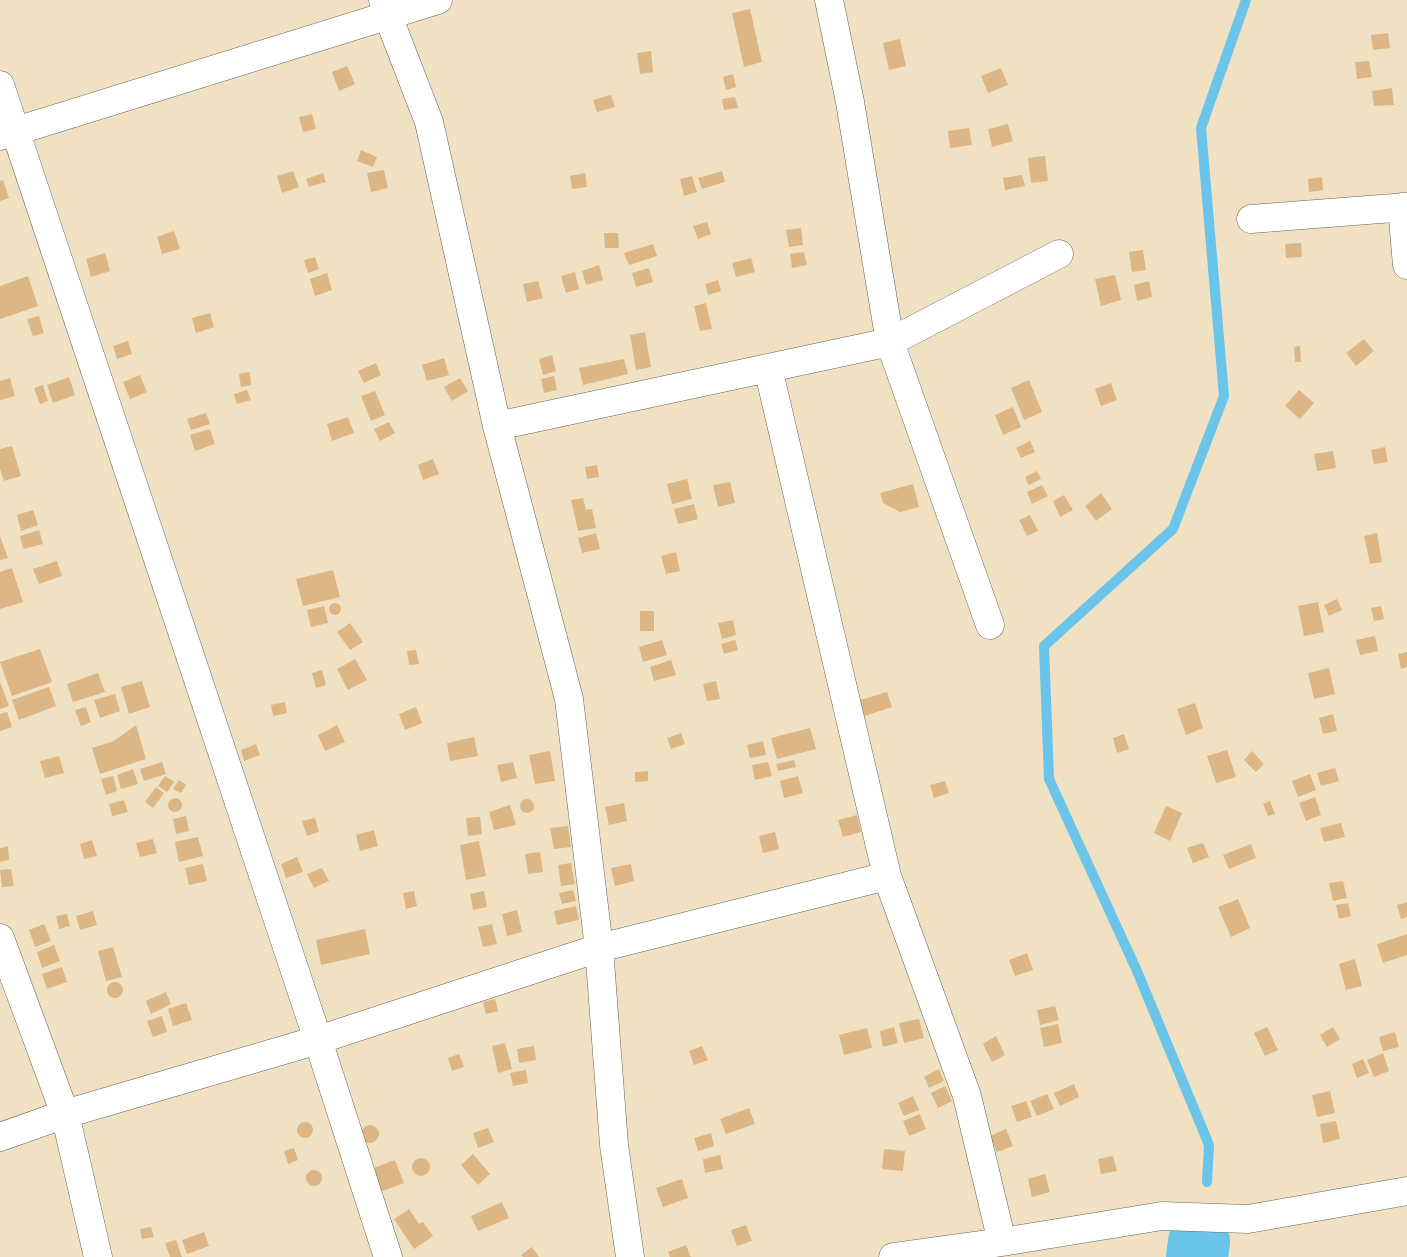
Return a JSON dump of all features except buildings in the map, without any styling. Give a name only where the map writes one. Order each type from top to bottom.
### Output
[{"type":"street","points":[[8,134],[386,8],[438,0]]},
{"type":"street","points":[[829,0],[850,102],[890,342],[990,625]]},
{"type":"street","points":[[386,8],[429,122],[497,426],[569,699],[599,948],[614,1145],[630,1257]]},
{"type":"street","points":[[0,85],[8,134],[318,1040],[388,1257]]},
{"type":"street","points":[[1251,219],[1405,207],[1407,265]]},
{"type":"street","points":[[497,426],[890,342],[1059,254]]},
{"type":"street","points":[[768,368],[887,876],[967,1096],[1002,1242]]},
{"type":"street","points":[[0,1137],[65,1114],[318,1040],[599,948],[887,876]]},
{"type":"street","points":[[0,938],[65,1114],[98,1257]]},
{"type":"street","points":[[893,1257],[1002,1242],[1162,1216],[1248,1219],[1407,1191]]},
{"type":"waterway","points":[[1207,1182],[1209,1145],[1137,971],[1049,779],[1044,646],[1173,529],[1224,396],[1201,128],[1246,0]]},
{"type":"waterway","points":[[1197,1257],[1199,1242]]}]
